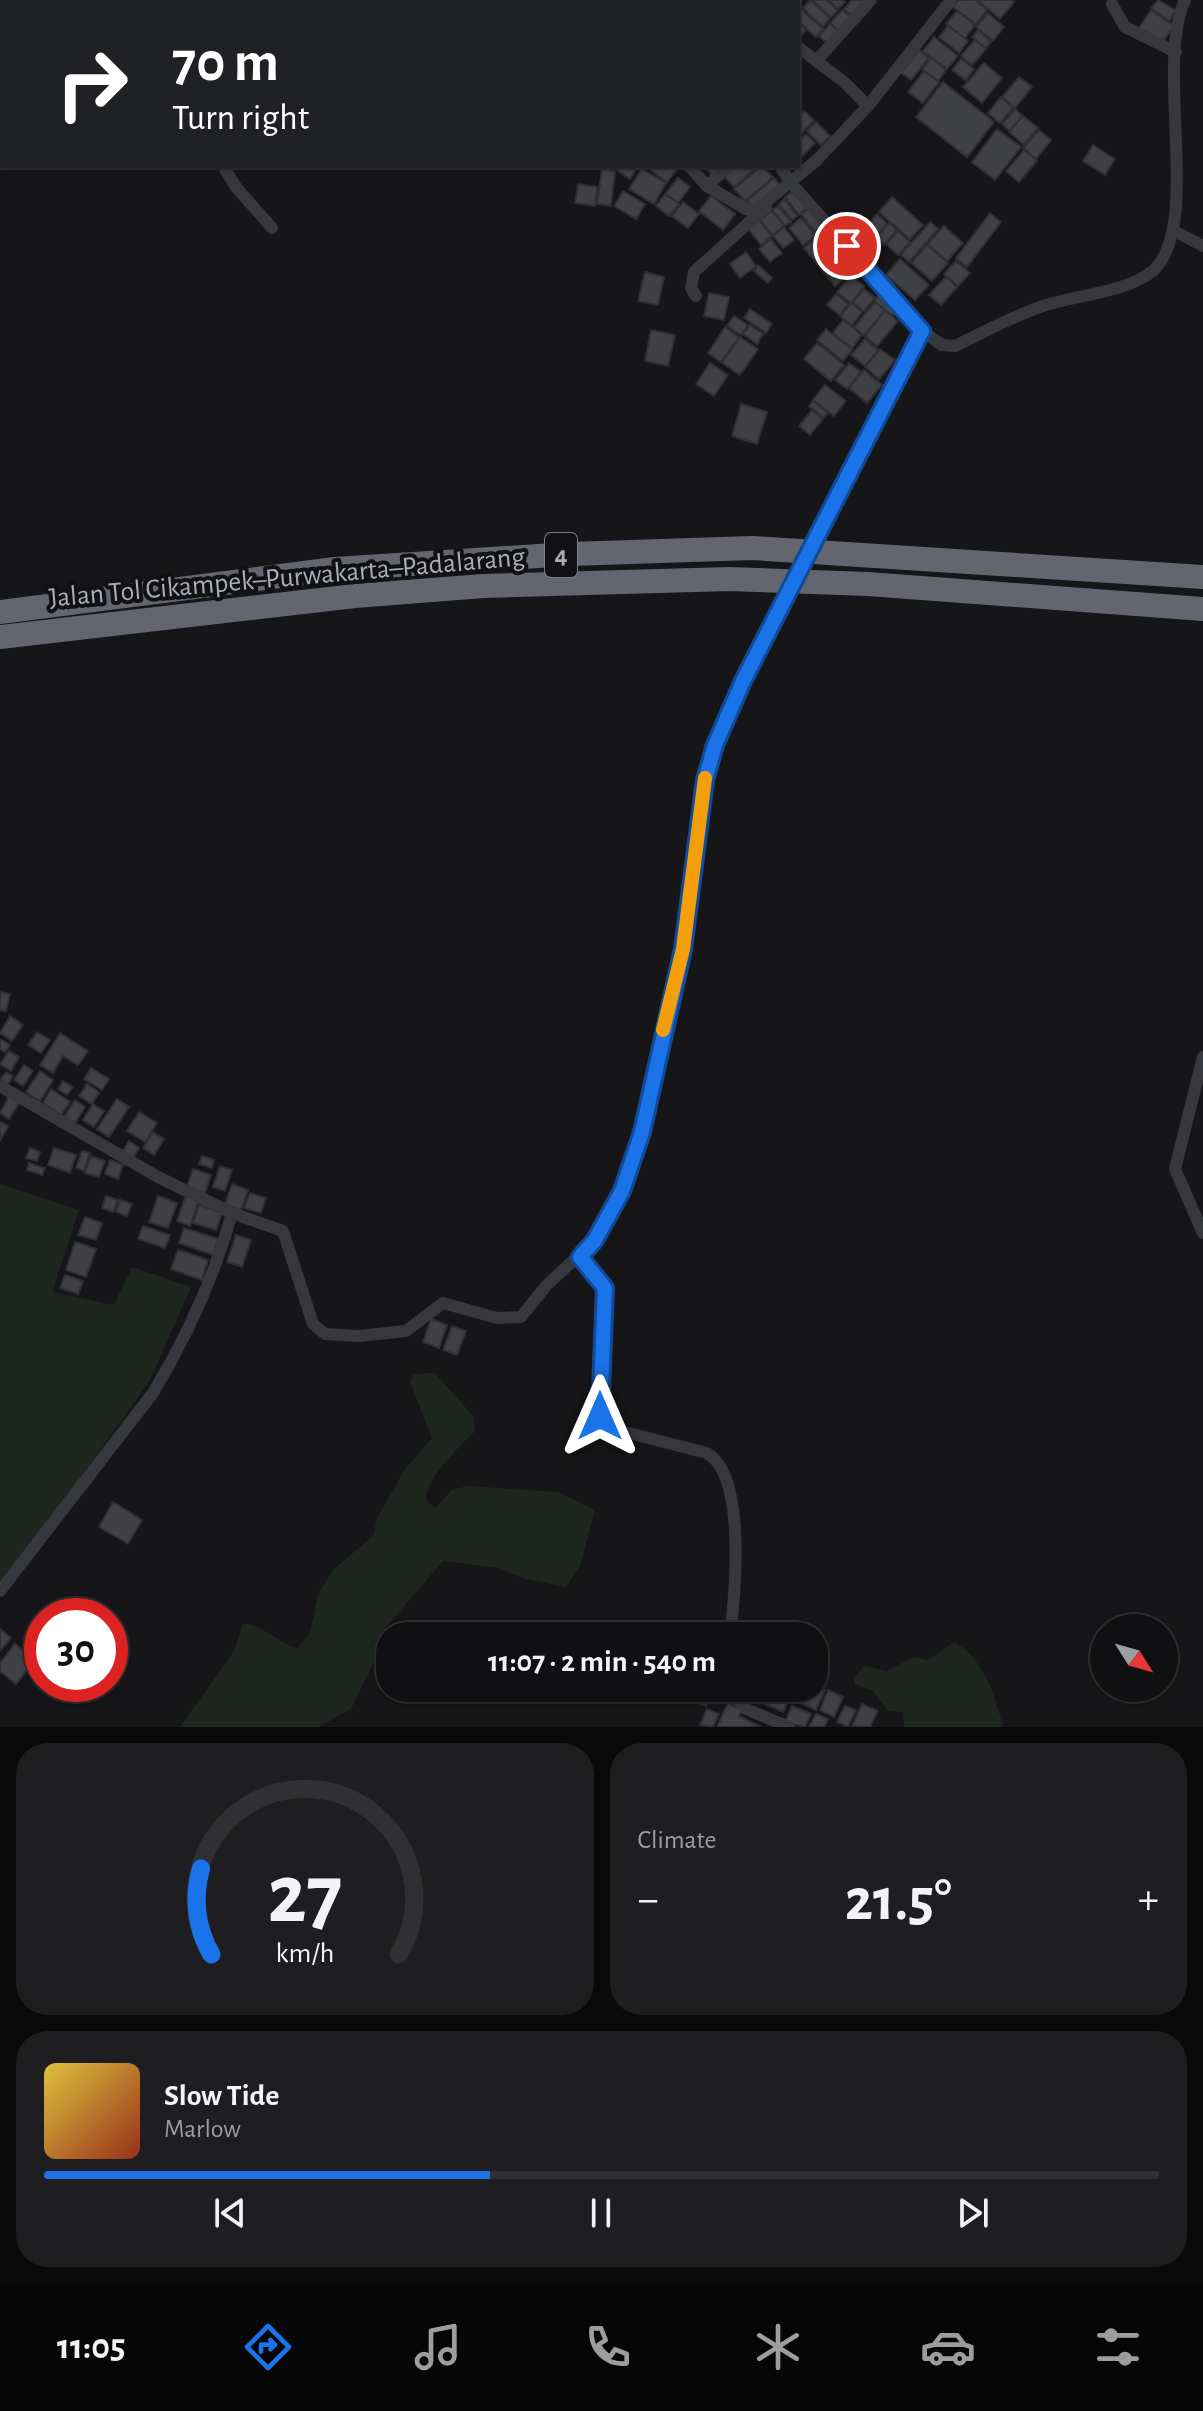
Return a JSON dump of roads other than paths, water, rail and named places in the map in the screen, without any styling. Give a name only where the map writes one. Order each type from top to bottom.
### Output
[{"type":"highway","name":"Jalan Tol Cikampek–Purwakarta–Padalarang","points":[[0,612],[335,569],[570,554],[752,548],[1203,577]]},
{"type":"highway","name":"Jalan Tol Cikampek–Purwakarta–Padalarang","points":[[0,637],[387,593],[483,586],[730,579],[868,584],[1203,609]]},
{"type":"street","points":[[691,168],[707,186],[755,211],[817,160],[868,106],[951,0]]},
{"type":"street","points":[[781,168],[922,331],[942,345],[955,346],[1046,304],[1115,288],[1153,271],[1178,233],[1181,194],[1176,52],[1185,0]]},
{"type":"street","points":[[817,60],[869,1]]},
{"type":"street","points":[[1112,4],[1125,27],[1176,52]]},
{"type":"street","points":[[800,48],[868,106]]},
{"type":"street","points":[[224,168],[236,187],[272,228]]},
{"type":"street","points":[[707,186],[727,168]]},
{"type":"street","points":[[696,296],[691,288],[694,272],[790,181]]},
{"type":"street","points":[[1178,233],[1203,246]]},
{"type":"street","points":[[0,1086],[158,1177],[232,1213],[283,1231],[313,1324],[325,1334],[359,1336],[406,1331],[443,1303],[497,1318],[516,1319],[528,1310],[546,1286],[580,1257],[608,1219],[638,1144],[683,949],[705,780],[715,745],[743,681],[922,331]]},
{"type":"street","points":[[1203,1057],[1175,1169],[1203,1233]]},
{"type":"street","points":[[0,1591],[153,1393],[171,1363],[207,1283],[232,1213]]},
{"type":"street","points":[[580,1257],[605,1288],[599,1406],[602,1420],[613,1429],[707,1453],[717,1463],[725,1480],[736,1537],[731,1622]]},
{"type":"street","points":[[740,1702],[746,1709],[789,1727]]}]
